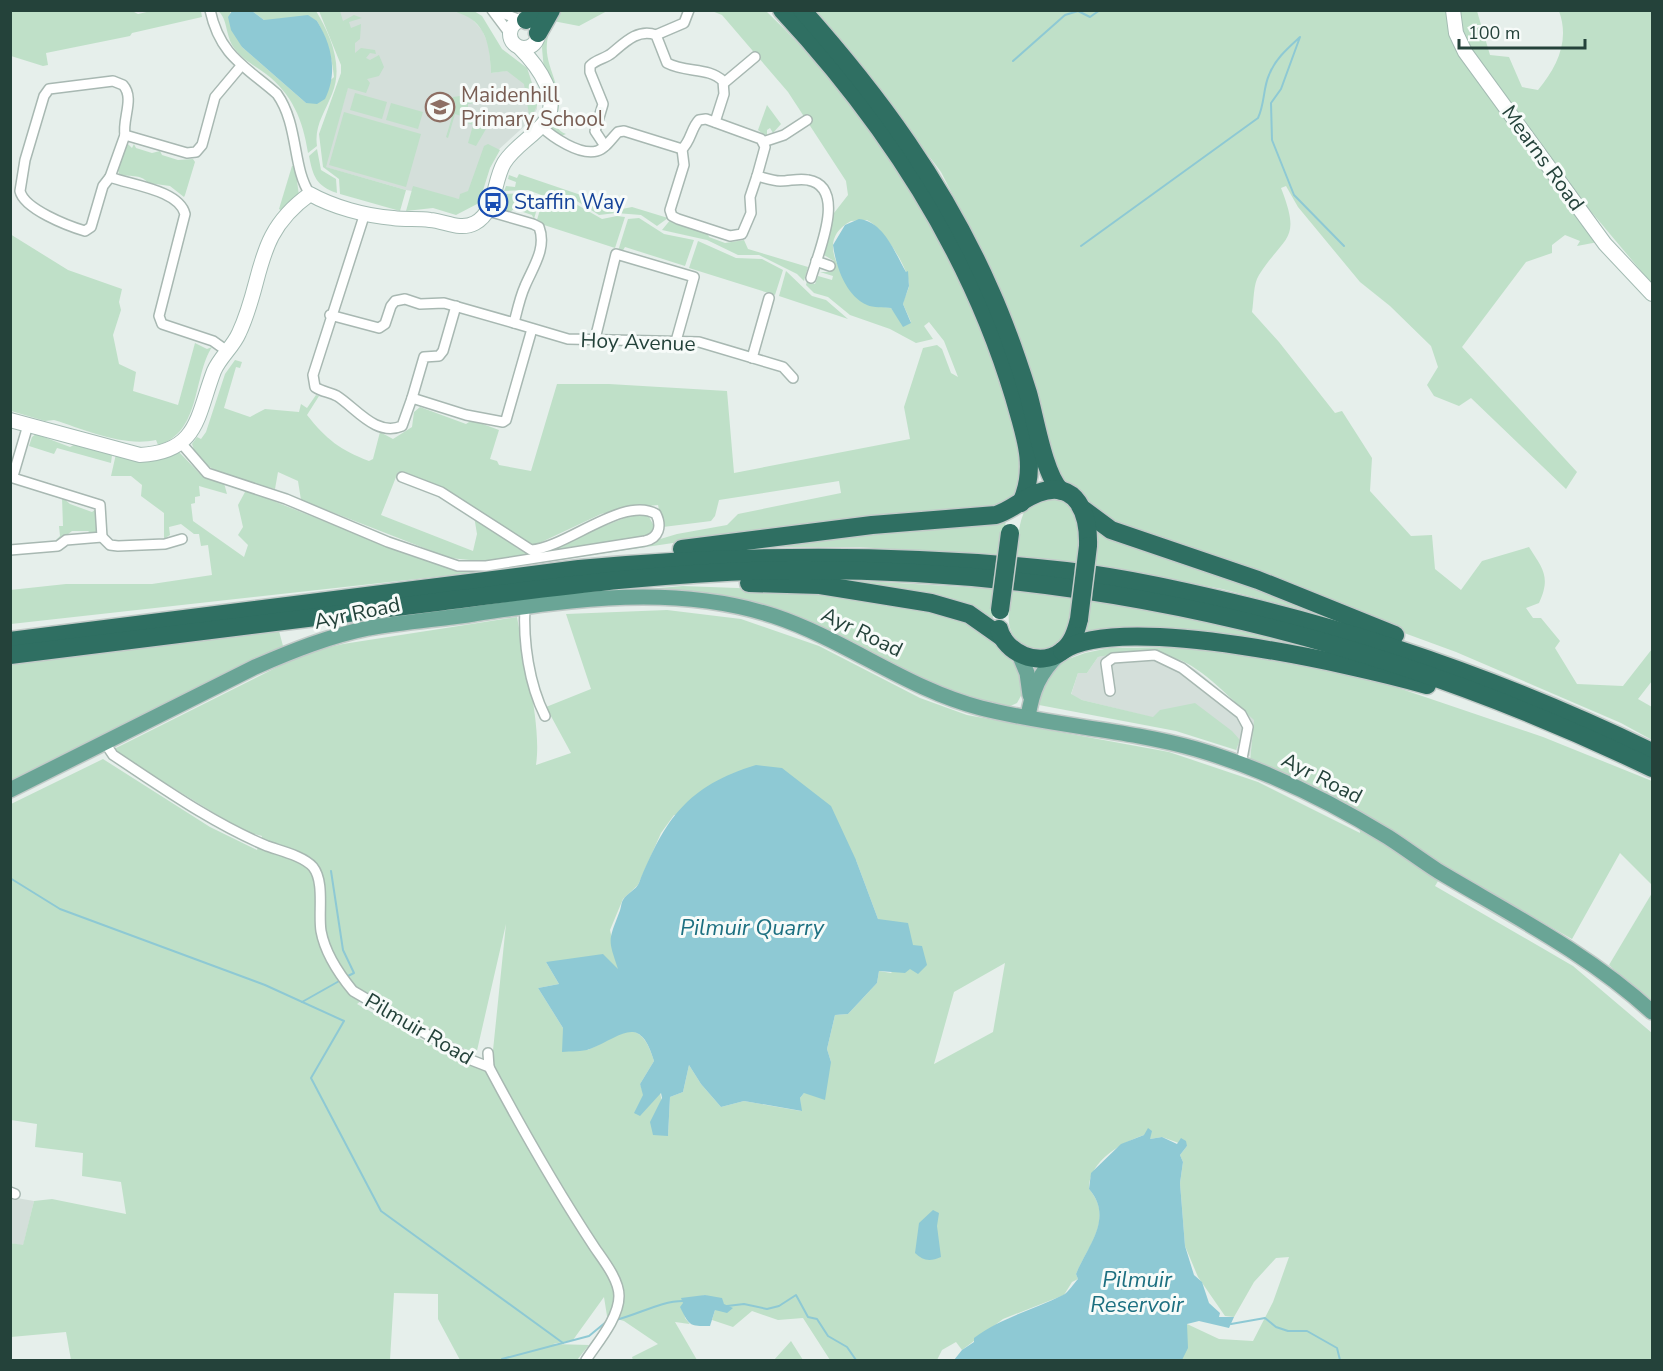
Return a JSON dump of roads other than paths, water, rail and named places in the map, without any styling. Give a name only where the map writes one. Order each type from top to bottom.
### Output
[{"type":"highway","points":[[530,29],[545,10]]},
{"type":"highway","points":[[530,29],[550,10]]},
{"type":"highway","points":[[782,10],[820,52],[888,139],[926,197],[963,267],[1005,370],[1028,448],[1030,478],[1013,517],[1010,533],[999,623],[1002,638]]},
{"type":"highway","points":[[802,10],[883,107],[913,149],[955,218],[1005,328],[1027,391],[1050,474],[1061,492]]},
{"type":"highway","points":[[493,580],[613,559],[762,538],[996,515],[1043,491],[1061,492],[1075,498],[1084,510],[1111,530],[1258,580],[1522,685],[1653,750]]},
{"type":"highway","points":[[1061,652],[1075,635],[1079,619],[1088,546],[1088,522],[1084,510]]},
{"type":"highway","points":[[10,641],[493,580],[657,562],[807,556],[945,561],[1068,572],[1210,597],[1379,641],[1531,698],[1653,750]]},
{"type":"highway","points":[[10,655],[625,579],[790,570],[976,578],[1054,585],[1142,599],[1218,614],[1327,641],[1440,677],[1653,768]]},
{"type":"highway","points":[[265,624],[360,618],[655,584],[782,583],[872,591],[954,608],[969,614],[1002,638],[1019,654],[1037,658],[1061,652],[1088,641],[1144,638],[1256,647],[1346,664],[1427,685],[1582,736]]},
{"type":"main road","name":"Ayr Road","points":[[10,790],[255,667],[320,641],[370,628],[525,606],[633,596],[675,597],[737,607],[818,633],[953,699],[977,707],[1168,742],[1241,764],[1310,794],[1388,837],[1435,869],[1559,942],[1630,991],[1653,1012]]},
{"type":"main road","points":[[1028,717],[1031,698],[1040,674],[1061,652]]},
{"type":"main road","points":[[1019,654],[1027,673],[1031,698]]},
{"type":"street","points":[[210,10],[219,38],[229,55],[265,83],[282,101],[295,139],[304,185],[310,194],[365,213],[390,218],[435,220],[461,226],[477,222],[488,211],[505,162],[549,116],[550,97],[539,72],[530,29]]},
{"type":"street","points":[[493,10],[530,29]]},
{"type":"street","points":[[493,10],[510,34],[513,43],[520,48],[539,72]]},
{"type":"street","points":[[605,146],[595,131],[603,104],[590,72],[590,66],[611,54],[623,42],[644,33],[656,35],[684,23],[689,10]]},
{"type":"street","name":"Mearns Road","points":[[1452,10],[1456,33],[1465,52],[1605,244],[1653,294]]},
{"type":"street","points":[[510,34],[513,25],[530,29]]},
{"type":"street","points":[[520,48],[529,47],[530,29]]},
{"type":"street","points":[[656,35],[667,63],[694,72],[716,74],[724,83]]},
{"type":"street","points":[[715,122],[724,83],[755,57]]},
{"type":"street","points":[[124,135],[187,153],[196,152],[202,145],[215,97],[241,66]]},
{"type":"street","points":[[113,81],[123,85],[129,96],[123,127],[124,135],[110,177],[103,186],[91,227],[85,231],[56,221],[26,200],[20,191],[34,128],[44,96],[50,89],[113,81]]},
{"type":"street","points":[[699,120],[715,122],[756,136],[763,142],[765,147],[750,197],[751,213],[742,234],[730,236],[672,216],[670,210],[684,165],[682,149],[699,120]]},
{"type":"street","points":[[763,142],[784,135],[807,120]]},
{"type":"street","points":[[541,126],[557,141],[588,152],[597,151],[618,132],[624,131],[682,149]]},
{"type":"street","points":[[757,176],[778,181],[810,180],[826,189],[829,204],[825,234],[811,278]]},
{"type":"street","points":[[110,177],[172,196],[182,205],[184,219],[170,268],[160,319],[165,327],[207,338],[227,351]]},
{"type":"street","points":[[10,420],[140,455],[157,454],[181,443],[195,427],[213,374],[239,334],[268,240],[289,209],[310,194]]},
{"type":"street","points":[[330,315],[379,328],[385,324],[395,301],[405,299],[420,304],[444,303],[514,322],[524,287],[535,266],[542,242],[542,233],[533,224],[488,211]]},
{"type":"street","points":[[365,213],[330,315],[313,375],[315,387],[340,399],[371,423],[396,429],[402,426],[424,357],[439,356],[443,351],[456,306]]},
{"type":"street","points":[[596,339],[616,254],[694,277],[676,341]]},
{"type":"street","points":[[816,261],[830,266]]},
{"type":"street","points":[[752,358],[770,297]]},
{"type":"street","name":"Hoy Avenue","points":[[514,322],[568,339],[699,342],[783,367],[793,378]]},
{"type":"street","points":[[411,398],[466,415],[503,422],[506,420],[532,329]]},
{"type":"street","points":[[28,425],[12,477],[100,505],[102,537],[110,545],[165,544],[182,539]]},
{"type":"street","points":[[181,443],[207,474],[286,499],[388,542],[458,566],[497,565],[645,542],[654,538],[658,531],[656,514],[648,511],[634,511],[612,517],[555,543],[531,550],[520,546],[441,492],[402,477]]},
{"type":"street","points":[[10,550],[58,546],[66,540],[102,537]]},
{"type":"street","points":[[525,606],[533,682],[536,698],[545,716]]},
{"type":"street","points":[[1110,691],[1106,663],[1113,658],[1155,656],[1182,668],[1241,714],[1248,727],[1241,764]]},
{"type":"street","name":"Pilmuir Road","points":[[105,743],[112,755],[188,805],[238,833],[302,860],[313,867],[318,886],[321,931],[340,975],[353,991],[418,1031],[471,1060],[489,1067],[551,1182],[607,1266],[619,1292],[620,1300],[609,1325],[586,1360]]},
{"type":"street","points":[[488,1053],[489,1067]]},
{"type":"water","points":[[232,11],[252,11],[264,20],[308,15],[317,21],[330,49],[332,59],[331,79],[325,99],[317,104],[306,103],[242,47],[231,30],[228,17]]},
{"type":"water","points":[[859,219],[868,221],[882,232],[906,272],[908,271],[909,286],[903,304],[911,323],[903,327],[891,308],[869,306],[859,300],[847,287],[839,271],[833,245],[845,225]]},
{"type":"water","name":"Pilmuir Quarry","points":[[756,765],[782,768],[831,806],[856,860],[878,919],[908,923],[913,945],[922,946],[927,965],[918,974],[910,969],[905,973],[879,971],[877,983],[848,1014],[835,1015],[827,1049],[831,1062],[825,1100],[804,1093],[800,1098],[802,1111],[744,1101],[721,1107],[701,1084],[689,1065],[683,1092],[670,1097],[668,1136],[653,1135],[650,1122],[662,1098],[661,1093],[640,1116],[634,1113],[643,1095],[640,1084],[654,1061],[643,1037],[629,1032],[587,1050],[562,1052],[563,1028],[538,988],[559,984],[546,962],[603,954],[618,969],[611,941],[622,903],[638,885],[669,823],[681,808],[712,783]]},
{"type":"water","name":"Pilmuir Reservoir","points":[[1148,1128],[1152,1131],[1150,1139],[1162,1137],[1177,1144],[1181,1138],[1186,1141],[1187,1146],[1180,1155],[1183,1162],[1180,1183],[1185,1246],[1194,1275],[1202,1282],[1209,1303],[1220,1313],[1219,1317],[1234,1317],[1229,1328],[1199,1321],[1187,1324],[1188,1348],[1182,1360],[954,1360],[962,1350],[974,1342],[974,1338],[985,1331],[1063,1295],[1071,1288],[1078,1279],[1076,1274],[1092,1242],[1099,1221],[1096,1200],[1089,1189],[1091,1173],[1121,1144],[1144,1135]]},
{"type":"water","points":[[933,1210],[939,1213],[937,1226],[941,1257],[927,1260],[915,1253],[919,1223]]},
{"type":"water","points":[[705,1295],[722,1298],[724,1304],[733,1308],[727,1313],[715,1310],[710,1326],[691,1324],[680,1307],[683,1303],[681,1298]]},
{"type":"waterway","points":[[1013,61],[1065,15],[1078,11],[1090,17],[1100,10]]},
{"type":"waterway","points":[[1081,246],[1258,118],[1272,69],[1282,54],[1300,37],[1281,89],[1271,103],[1272,140],[1294,195],[1344,246]]},
{"type":"waterway","points":[[331,871],[343,950],[354,973],[346,977]]},
{"type":"waterway","points":[[10,878],[60,909],[265,985],[344,1021],[311,1078],[381,1211],[563,1343]]},
{"type":"waterway","points":[[302,1002],[341,980]]},
{"type":"waterway","points":[[727,1306],[744,1304],[767,1309],[779,1306],[796,1295],[808,1317],[817,1319],[828,1336],[847,1347],[856,1360]]},
{"type":"waterway","points":[[615,1320],[666,1303],[683,1301]]},
{"type":"waterway","points":[[1231,1324],[1265,1318],[1276,1327],[1288,1331],[1307,1331],[1337,1348],[1340,1360]]},
{"type":"waterway","points":[[502,1359],[589,1336],[606,1322]]},
{"type":"place","name":"Maidenhill Primary School","points":[[440,107]]},
{"type":"place","name":"Staffin Way","points":[[493,202]]}]
